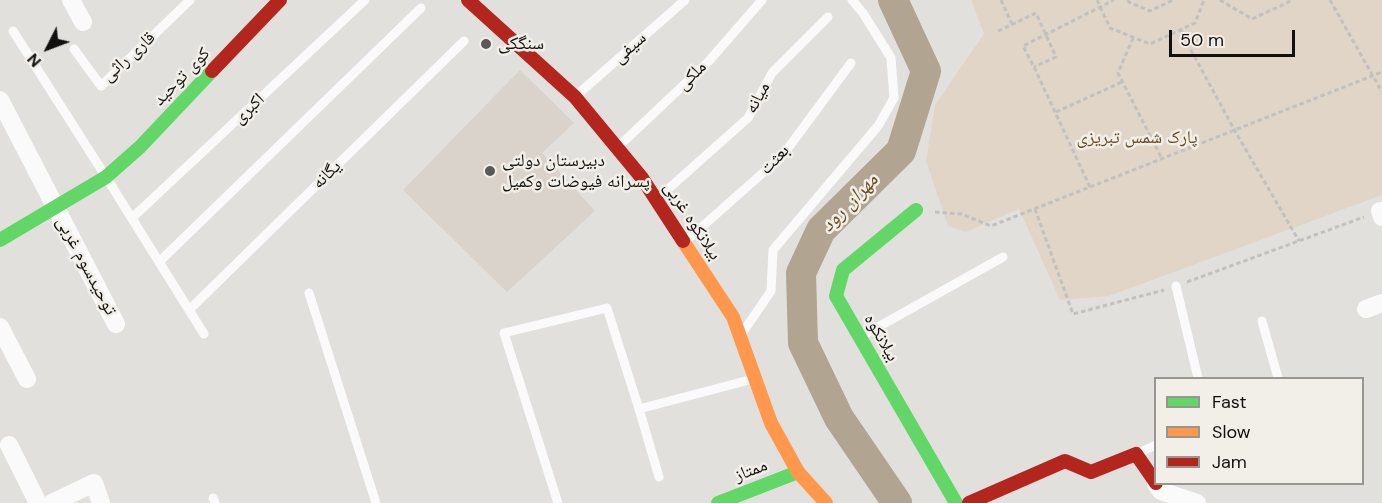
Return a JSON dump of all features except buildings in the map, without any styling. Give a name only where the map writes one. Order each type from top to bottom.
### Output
[{"type":"street","points":[[71,0],[82,22]]},
{"type":"street","name":"کوی توحید","points":[[0,240],[106,177],[140,147],[280,0]]},
{"type":"street","name":"بیلانکوه غربی","points":[[468,0],[575,97],[642,178],[733,317],[771,423],[798,472],[826,503]]},
{"type":"street","name":"توحیدسوم غربی","points":[[0,100],[116,324]]},
{"type":"street","name":"بیلانکوه","points":[[916,210],[843,270],[836,297],[956,503]]},
{"type":"street","points":[[0,327],[27,379]]},
{"type":"street","points":[[9,445],[38,503]]},
{"type":"street","points":[[969,503],[1065,460],[1091,472],[1136,454],[1154,480]]},
{"type":"street","name":"ممتاز","points":[[717,503],[798,472]]},
{"type":"street","points":[[52,503],[94,483],[101,503]]},
{"type":"street","points":[[1157,485],[1161,491],[1197,503]]},
{"type":"lane","name":"قاری راثی","points":[[74,49],[101,86],[190,0]]},
{"type":"lane","name":"اکبری","points":[[132,218],[365,0]]},
{"type":"lane","name":"سیفی","points":[[575,97],[686,0]]},
{"type":"lane","name":"ملکی","points":[[617,147],[709,61],[762,0]]},
{"type":"lane","points":[[740,337],[771,291],[773,250],[878,126],[894,98],[891,58],[863,13],[852,0]]},
{"type":"lane","points":[[159,262],[421,8]]},
{"type":"lane","name":"میانه","points":[[656,200],[748,118],[772,73],[828,16]]},
{"type":"lane","points":[[13,31],[204,334]]},
{"type":"lane","name":"یگانه","points":[[189,310],[464,40]]},
{"type":"lane","name":"بعثت","points":[[684,243],[783,155],[851,63]]},
{"type":"lane","points":[[860,337],[1003,257]]},
{"type":"lane","points":[[1176,286],[1198,377]]},
{"type":"lane","points":[[309,293],[376,503]]},
{"type":"lane","points":[[558,503],[504,333],[607,308],[659,477]]},
{"type":"lane","points":[[1262,321],[1278,377]]},
{"type":"lane","points":[[639,409],[755,378]]},
{"type":"lane","points":[[1136,454],[1154,445]]},
{"type":"path","points":[[1001,0],[1012,24]]},
{"type":"path","points":[[1097,0],[1110,28],[1150,44],[1195,23],[1204,0]]},
{"type":"path","points":[[1090,187],[1023,46],[1114,0]]},
{"type":"path","points":[[1128,0],[1150,11],[1173,0]]},
{"type":"path","points":[[1220,0],[1251,19],[1293,0]]},
{"type":"path","points":[[1330,0],[1382,92]]},
{"type":"path","points":[[998,31],[1036,13],[1056,57],[1034,67]]},
{"type":"path","points":[[1180,30],[1234,130],[1299,241]]},
{"type":"path","points":[[1133,38],[1118,72],[1162,159]]},
{"type":"path","points":[[916,210],[961,214],[991,226],[1382,72]]},
{"type":"path","points":[[1055,112],[1122,81]]},
{"type":"path","points":[[1035,209],[1073,314],[1176,286],[1381,214]]},
{"type":"shaded area","name":"دبیرستان دولتی پسرانه فیوضات وکمیل","points":[[520,70],[574,123],[542,153],[595,211],[507,292],[403,190]]},
{"type":"green space","name":"پارک شمس تبریزی","points":[[971,0],[1382,0],[1382,195],[1109,296],[1060,300],[1019,209],[966,232],[948,226],[926,161],[935,105],[984,34]]},
{"type":"waterway","name":"مهران رود","points":[[893,0],[926,71],[901,151],[821,230],[801,273],[803,343],[839,418],[897,503]]},
{"type":"traffic: fast","points":[[0,240],[106,177],[140,147],[212,71]]},
{"type":"traffic: fast","points":[[916,210],[843,270],[836,296],[956,503]]},
{"type":"traffic: fast","points":[[718,503],[798,472]]},
{"type":"traffic: slow","points":[[683,241],[733,317],[771,423],[798,472],[826,503]]},
{"type":"traffic: jam","points":[[212,71],[280,0]]},
{"type":"traffic: jam","points":[[468,0],[575,97],[642,178],[683,241]]},
{"type":"traffic: jam","points":[[969,503],[1065,461],[1091,472],[1136,454],[1154,480]]},
{"type":"place","name":"سنگکی","points":[[486,44]]},
{"type":"place","name":"دبیرستان دولتی پسرانه فیوضات وکمیل","points":[[490,171]]}]
